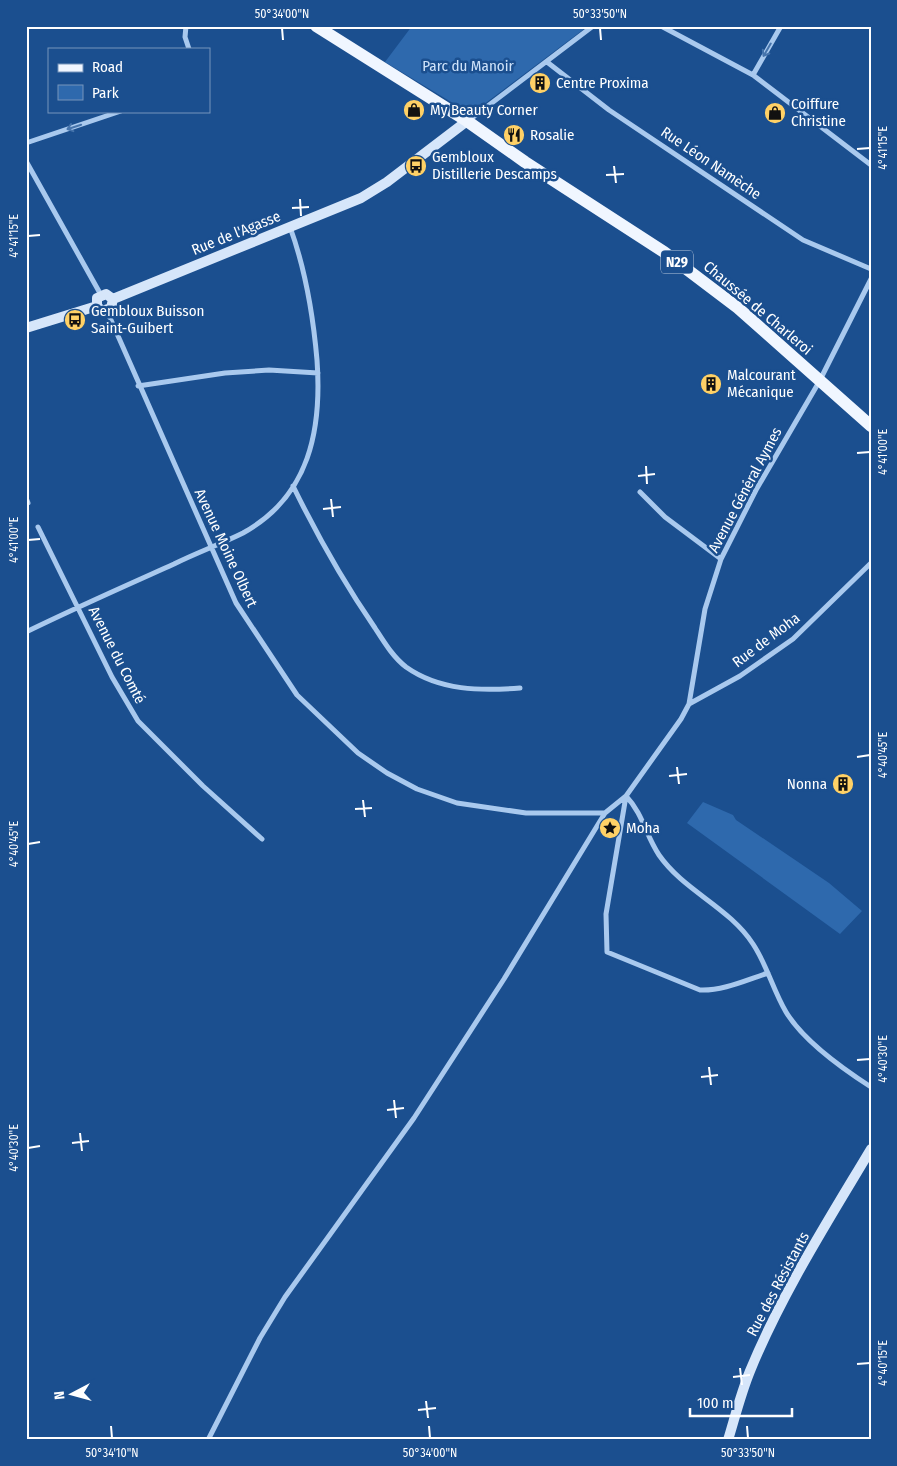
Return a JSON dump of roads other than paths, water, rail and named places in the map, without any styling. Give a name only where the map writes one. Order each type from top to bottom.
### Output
[{"type":"main road","name":"Chaussée de Charleroi","points":[[316,26],[467,121],[525,162],[664,252],[738,308],[871,426]]},
{"type":"street","points":[[186,26],[185,37],[189,48]]},
{"type":"street","points":[[467,121],[593,26]]},
{"type":"street","points":[[661,26],[753,75],[871,165]]},
{"type":"street","points":[[753,75],[780,26]]},
{"type":"street","name":"Rue Léon Namèche","points":[[547,62],[609,110],[804,240],[871,269]]},
{"type":"street","points":[[26,143],[118,112]]},
{"type":"street","name":"Rue de l'Agasse","points":[[113,299],[372,193],[467,121]]},
{"type":"street","points":[[26,161],[101,295]]},
{"type":"street","points":[[26,632],[244,532],[276,506],[293,486],[313,445],[319,415],[318,373],[309,291],[302,261],[290,227]]},
{"type":"street","name":"Avenue Général Aymes","points":[[768,972],[725,987],[700,990],[607,952],[606,914],[626,796],[681,719],[689,704],[704,609],[721,559],[752,496],[820,382],[871,278]]},
{"type":"street","points":[[106,294],[113,299],[112,308],[107,311],[102,311],[97,306],[97,298],[101,295],[106,294]]},
{"type":"street","points":[[26,328],[97,306]]},
{"type":"street","name":"Avenue Moine Olbert","points":[[107,311],[138,386],[236,603],[297,695],[358,753],[387,773],[417,789],[457,803],[526,812],[605,813]]},
{"type":"street","points":[[138,386],[225,373],[269,370],[318,373]]},
{"type":"street","points":[[293,486],[309,519],[361,607],[392,652],[406,666],[451,687],[475,690],[520,688]]},
{"type":"street","points":[[640,492],[665,517],[721,559]]},
{"type":"street","name":"Avenue du Comté","points":[[38,527],[112,677],[138,721],[196,779],[262,839]]},
{"type":"street","name":"Rue de Moha","points":[[689,704],[740,676],[793,639],[871,563]]},
{"type":"street","points":[[208,1440],[260,1338],[285,1297],[414,1118],[536,927],[605,813],[626,796],[637,807],[659,855],[698,893],[718,907],[753,944],[784,1007],[800,1030],[832,1060],[871,1087]]},
{"type":"street","name":"Rue des Résistants","points":[[728,1440],[751,1370],[774,1321],[799,1272],[871,1149]]},
{"type":"place","name":"Centre Proxima","points":[[540,83]]},
{"type":"place","name":"My Beauty Corner","points":[[414,110]]},
{"type":"place","name":"Coiffure Christine","points":[[775,113]]},
{"type":"place","name":"Rosalie","points":[[514,135]]},
{"type":"place","name":"Gembloux Distillerie Descamps","points":[[416,166]]},
{"type":"place","name":"Gembloux Buisson Saint-Guibert","points":[[75,320]]},
{"type":"place","name":"Malcourant Mécanique","points":[[711,384]]},
{"type":"place","name":"Nonna","points":[[843,784]]},
{"type":"place","name":"Moha","points":[[610,828]]},
{"type":"park label","name":"Parc du Manoir","points":[[468,66]]}]
